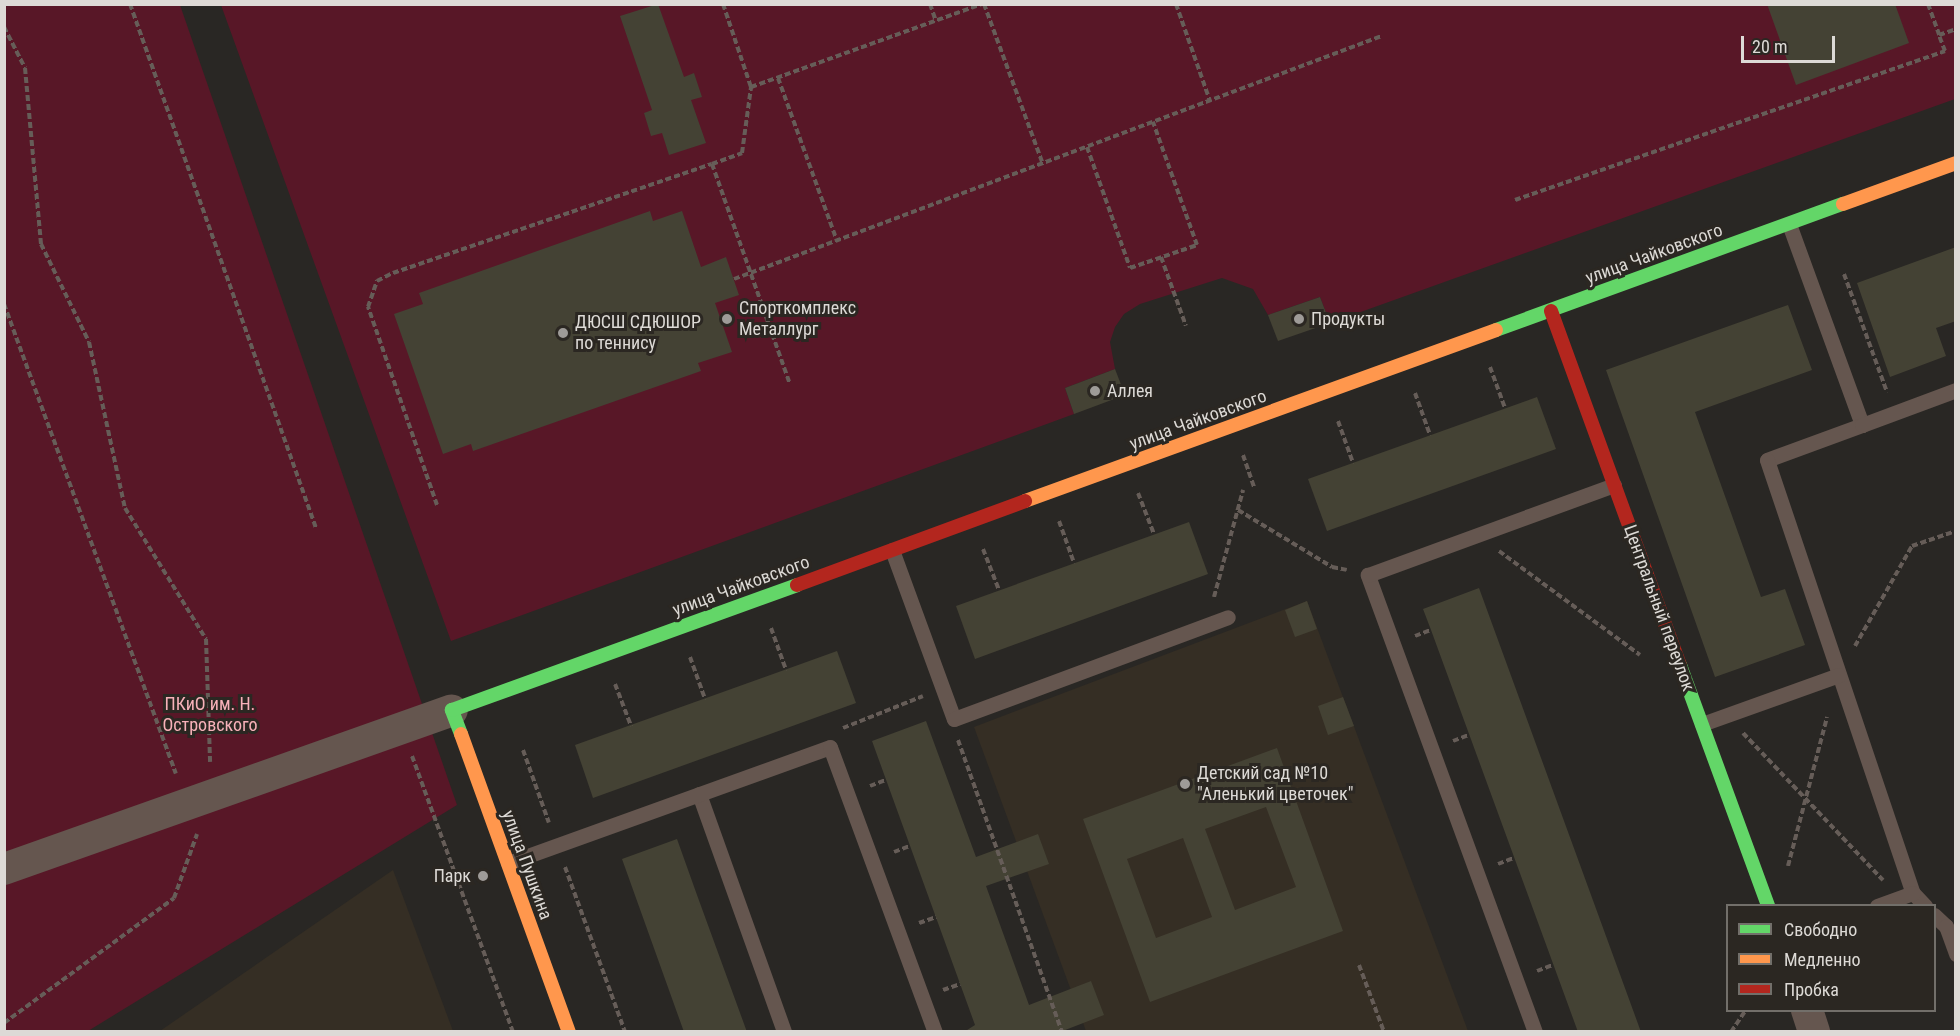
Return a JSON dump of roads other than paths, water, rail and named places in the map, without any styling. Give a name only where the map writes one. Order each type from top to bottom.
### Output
[{"type":"main road","name":"улица Чайковского","points":[[452,710],[1956,163]]},
{"type":"main road","name":"Центральный переулок","points":[[1551,311],[1767,904]]},
{"type":"main road","name":"улица Пушкина","points":[[452,710],[569,1032]]},
{"type":"street","points":[[4,869],[452,710]]},
{"type":"street","points":[[1807,1012],[1814,1032]]},
{"type":"lane","points":[[1788,224],[1862,425]]},
{"type":"lane","points":[[1922,904],[1906,895],[1839,675],[1767,460],[1956,390]]},
{"type":"lane","points":[[1535,1032],[1368,574],[1614,484]]},
{"type":"lane","points":[[892,550],[954,719],[1228,617]]},
{"type":"lane","points":[[1702,724],[1839,675]]},
{"type":"lane","points":[[508,863],[830,747],[935,1032]]},
{"type":"lane","points":[[699,794],[784,1032]]},
{"type":"lane","points":[[1882,904],[1906,895]]},
{"type":"lane","points":[[1936,916],[1946,926],[1956,954]]},
{"type":"place","name":"Спорткомплекс Металлург","points":[[727,319]]},
{"type":"place","name":"Продукты","points":[[1299,319]]},
{"type":"place","name":"ДЮСШ СДЮШОР по теннису","points":[[563,333]]},
{"type":"place","name":"Аллея","points":[[1095,391]]},
{"type":"place","name":"Детский сад №10 \"Аленький цветочек\"","points":[[1185,784]]},
{"type":"place","name":"Парк","points":[[483,876]]},
{"type":"park label","name":"ПКиО им. Н. Островского","points":[[210,715]]}]
